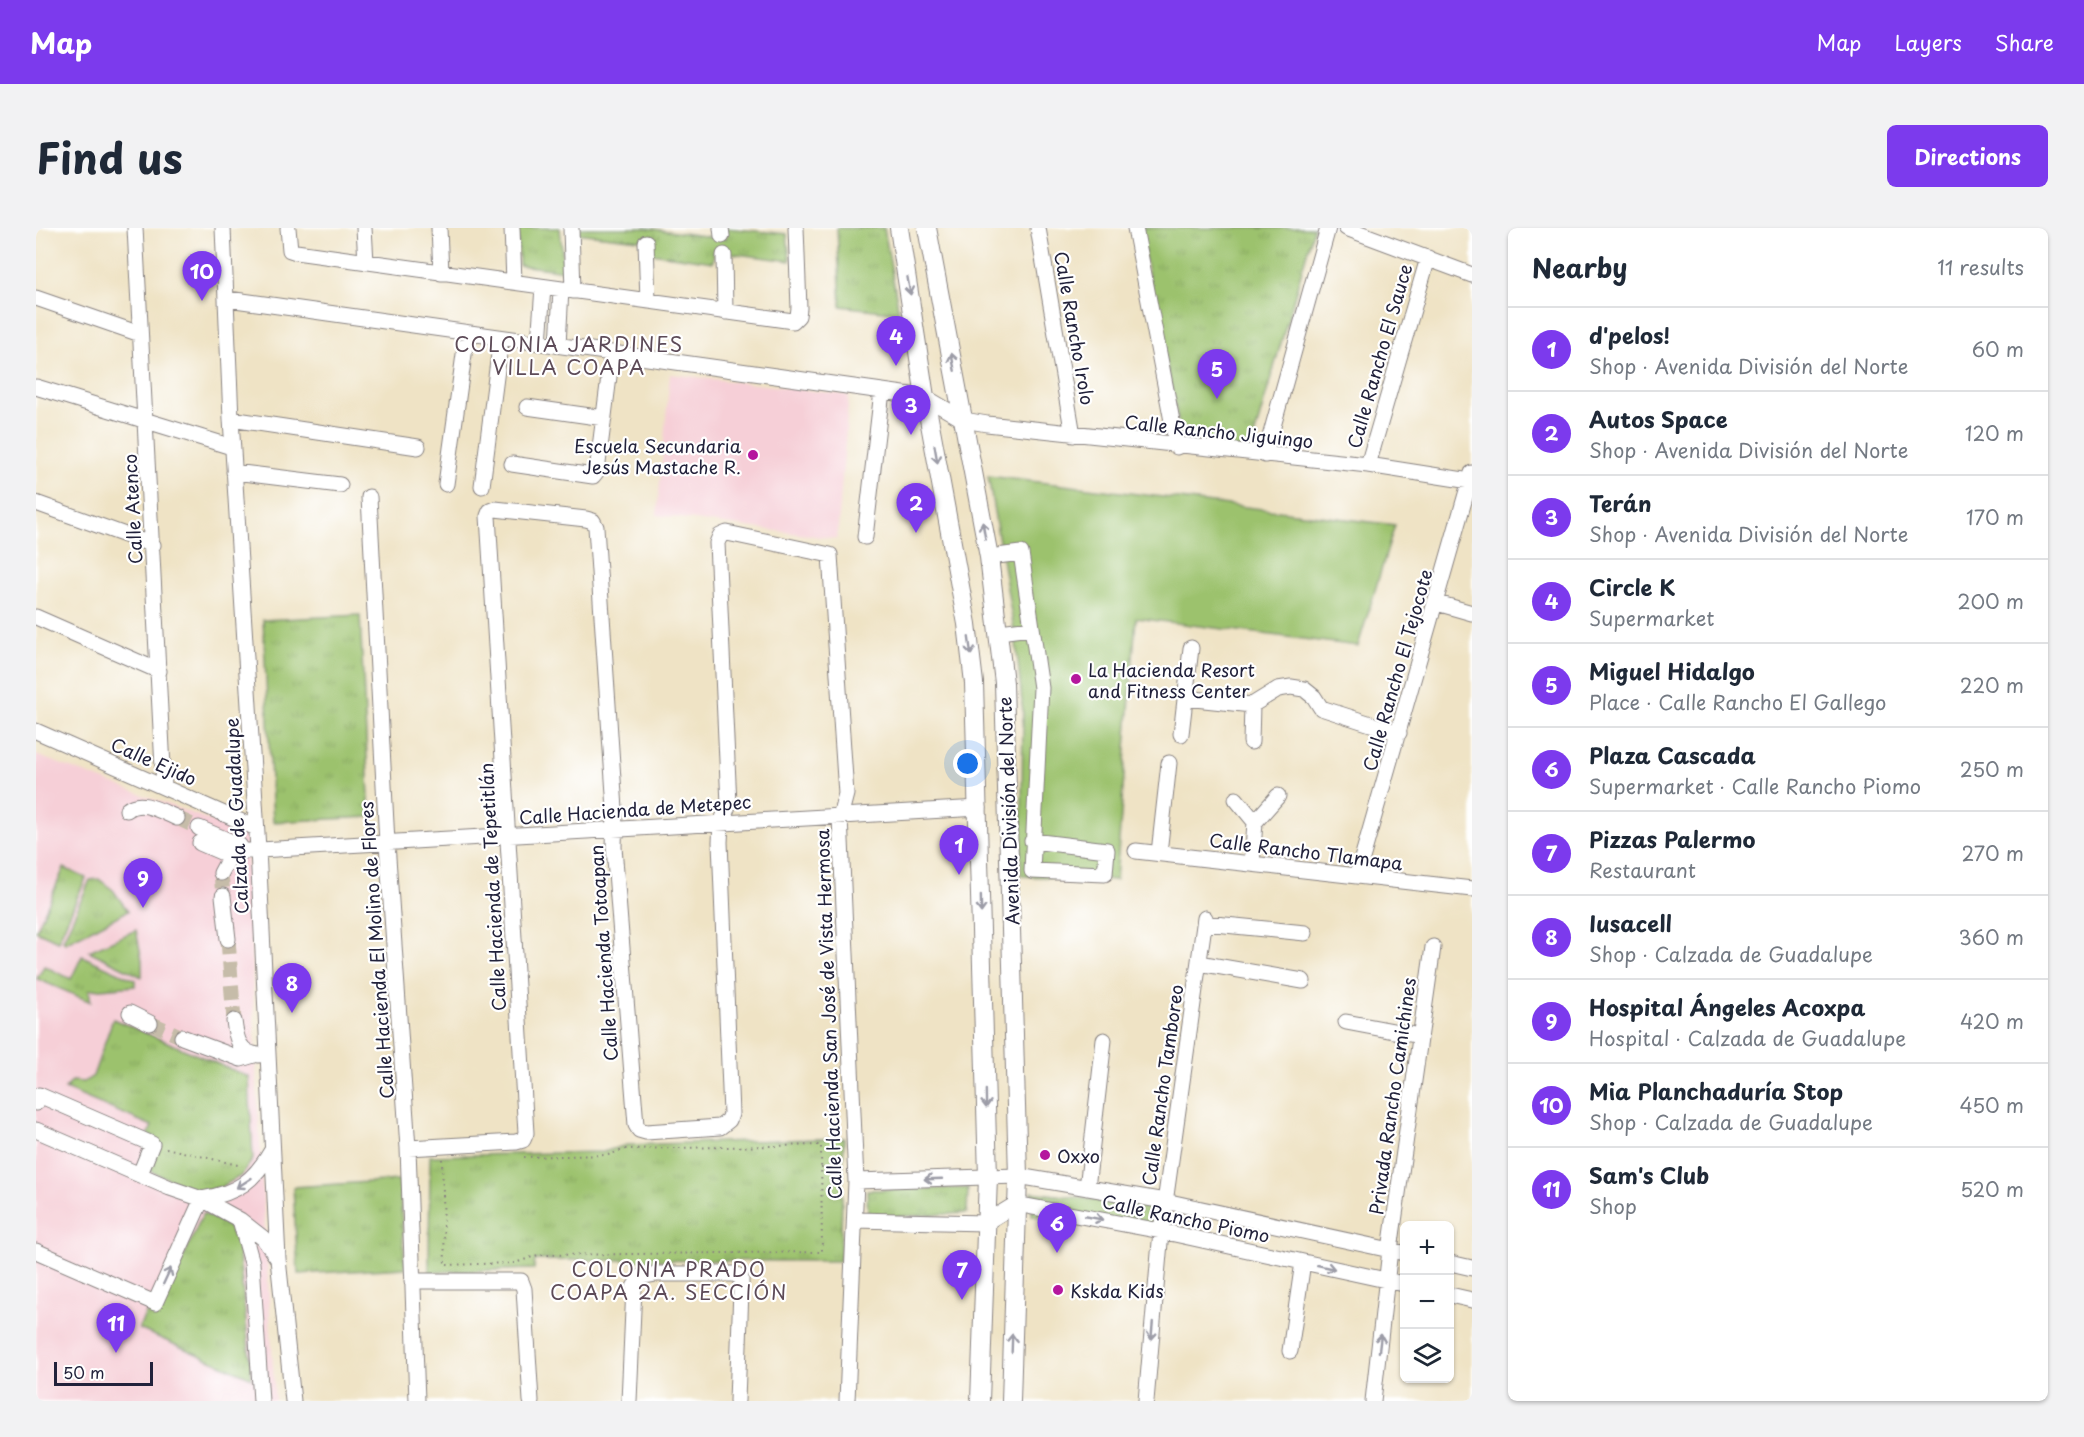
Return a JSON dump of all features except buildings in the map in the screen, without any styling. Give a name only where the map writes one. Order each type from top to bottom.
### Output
[{"type":"main road","name":"Avenida División del Norte","points":[[899,228],[926,397],[967,624],[974,683],[988,1177],[980,1401]]},
{"type":"main road","name":"Avenida División del Norte","points":[[927,228],[989,557],[1004,683],[1018,1176],[1011,1401]]},
{"type":"main road","points":[[974,683],[980,690],[989,693],[998,690],[1004,683]]},
{"type":"main road","points":[[976,714],[988,704],[998,705],[1005,710]]},
{"type":"main road","points":[[984,994],[990,1001],[999,1004],[1008,1001],[1014,993]]},
{"type":"main road","points":[[984,1023],[991,1016],[1000,1013],[1014,1022]]},
{"type":"street","name":"Calle Atenco","points":[[135,228],[164,787]]},
{"type":"street","name":"Calzada de Guadalupe","points":[[223,228],[228,299],[232,447],[256,828],[244,852],[261,1055],[273,1149],[278,1259],[293,1401]]},
{"type":"street","points":[[288,228],[290,250],[793,321],[798,316],[796,228]]},
{"type":"street","points":[[364,228],[366,262]]},
{"type":"street","points":[[439,228],[441,273]]},
{"type":"street","points":[[512,228],[514,282]]},
{"type":"street","points":[[558,345],[567,290],[571,228]]},
{"type":"street","name":"Calle Rancho Irolo","points":[[1038,228],[1073,435]]},
{"type":"street","points":[[1135,228],[1177,447]]},
{"type":"street","points":[[1264,455],[1328,228]]},
{"type":"street","points":[[1346,228],[1472,275]]},
{"type":"street","points":[[646,242],[648,301]]},
{"type":"street","points":[[724,255],[725,312]]},
{"type":"street","name":"Calle Rancho El Sauce","points":[[1368,465],[1428,258]]},
{"type":"street","points":[[539,343],[543,287]]},
{"type":"street","points":[[36,298],[140,334]]},
{"type":"street","points":[[228,299],[926,397],[964,420]]},
{"type":"street","points":[[446,484],[467,333]]},
{"type":"street","points":[[482,486],[501,338]]},
{"type":"street","points":[[512,464],[593,476],[597,471],[612,353]]},
{"type":"street","points":[[36,387],[232,447]]},
{"type":"street","points":[[865,537],[882,391]]},
{"type":"street","points":[[527,407],[604,418]]},
{"type":"street","points":[[231,419],[418,447]]},
{"type":"street","name":"Calle Rancho Jiguingo","points":[[964,420],[1177,447],[1471,477]]},
{"type":"street","points":[[234,472],[340,485]]},
{"type":"street","name":"Calle Rancho El Tejocote","points":[[1357,876],[1437,603],[1471,477]]},
{"type":"street","name":"Calle Hacienda El Molino de Flores","points":[[369,497],[387,843],[408,1148],[417,1401]]},
{"type":"street","points":[[36,503],[153,545]]},
{"type":"street","name":"Calle Hacienda Totoapan","points":[[488,516],[495,509],[586,519],[593,521],[596,527],[614,830],[636,1125],[639,1130],[646,1132],[720,1127],[729,1120],[721,823]]},
{"type":"street","name":"Calle Hacienda de Tepetitlán","points":[[408,1148],[516,1142],[523,1140],[526,1133],[488,516]]},
{"type":"street","name":"Calle Hacienda San José de Vista Hermosa","points":[[721,823],[729,804],[717,543],[720,536],[728,533],[830,555],[846,794],[840,817],[856,1174],[847,1401]]},
{"type":"street","points":[[989,557],[1021,553],[1041,688],[1032,841],[1032,871],[1105,874],[1107,850],[1032,841]]},
{"type":"street","points":[[1437,603],[1472,613]]},
{"type":"street","points":[[36,617],[159,671]]},
{"type":"street","points":[[999,632],[1031,628]]},
{"type":"street","points":[[1180,734],[1191,648]]},
{"type":"street","points":[[1185,698],[1252,705],[1278,689],[1304,689],[1314,697],[1321,708],[1399,733]]},
{"type":"street","points":[[1251,742],[1252,705]]},
{"type":"street","name":"Calle Ejido","points":[[36,731],[256,828]]},
{"type":"street","points":[[1160,853],[1169,763]]},
{"type":"street","points":[[1252,864],[1255,822],[1278,796]]},
{"type":"street","points":[[1236,799],[1255,822]]},
{"type":"street","points":[[127,810],[136,804],[144,805],[177,818]]},
{"type":"street","name":"Calle Hacienda de Metepec","points":[[244,852],[979,808]]},
{"type":"street","points":[[199,828],[238,845],[244,852]]},
{"type":"street","points":[[200,843],[244,852]]},
{"type":"street","name":"Calle Rancho Tlamapa","points":[[1136,850],[1472,888]]},
{"type":"street","points":[[221,873],[244,852]]},
{"type":"street","points":[[223,896],[228,939]]},
{"type":"street","name":"Calle Rancho Tamboreo","points":[[1146,1401],[1161,1231],[1205,920],[1305,933]]},
{"type":"street","name":"Privada Rancho Camichines","points":[[1373,1401],[1387,1280],[1397,1251],[1420,1036],[1433,947]]},
{"type":"street","points":[[1199,963],[1303,981]]},
{"type":"street","points":[[130,1013],[150,1023]]},
{"type":"street","points":[[234,1021],[239,1044],[261,1055]]},
{"type":"street","points":[[1346,1022],[1420,1036]]},
{"type":"street","points":[[182,1037],[241,1059],[261,1055]]},
{"type":"street","points":[[1087,1188],[1104,1040]]},
{"type":"street","points":[[36,1103],[39,1095],[152,1144],[140,1174]]},
{"type":"street","points":[[36,1130],[202,1199],[240,1220],[263,1238],[278,1259]]},
{"type":"street","points":[[202,1199],[225,1195],[260,1171],[273,1149]]},
{"type":"street","name":"Calle Rancho Piomo","points":[[856,1174],[1018,1176],[1165,1201],[1397,1251]]},
{"type":"street","points":[[36,1251],[155,1303],[202,1199]]},
{"type":"street","points":[[855,1220],[985,1223],[1016,1204]]},
{"type":"street","name":"Calle Rancho Piomo","points":[[1016,1204],[1161,1231],[1400,1283]]},
{"type":"street","points":[[240,1220],[252,1263],[261,1401]]},
{"type":"street","points":[[1290,1351],[1303,1262]]},
{"type":"street","points":[[1454,1264],[1472,1268]]},
{"type":"street","points":[[629,1401],[634,1287],[640,1277],[656,1274],[734,1274],[741,1277],[737,1401]]},
{"type":"street","points":[[412,1281],[521,1281],[524,1289],[531,1401]]},
{"type":"street","points":[[1454,1296],[1472,1300]]},
{"type":"path","points":[[152,1144],[260,1171]]},
{"type":"path","points":[[442,1159],[445,1265],[515,1263],[538,1255],[822,1252],[821,1145],[626,1149],[608,1155],[513,1157]]},
{"type":"path","points":[[821,1168],[856,1174]]},
{"type":"shaded area","name":"Escuela Secundaria Jesús Mastache R.","points":[[670,374],[849,395],[837,539],[657,515]]},
{"type":"shaded area","points":[[36,755],[247,834],[256,1072],[275,1401],[36,1401]]},
{"type":"green space","points":[[518,228],[560,228],[564,271],[519,265]]},
{"type":"green space","points":[[576,228],[646,228],[726,239],[726,228],[787,234],[790,261],[714,251],[713,262],[651,253],[649,241],[576,233]]},
{"type":"green space","points":[[837,228],[884,228],[899,313],[841,306]]},
{"type":"green space","points":[[1139,228],[1314,228],[1250,451],[1182,440]]},
{"type":"green space","name":"La Hacienda Resort and Fitness Center","points":[[988,476],[1395,525],[1358,646],[1136,618],[1116,880],[1021,876],[1023,713],[1016,642]]},
{"type":"green space","points":[[360,615],[370,817],[273,822],[263,620]]},
{"type":"green space","points":[[64,868],[86,878],[58,941],[36,931]]},
{"type":"green space","points":[[99,879],[113,890],[128,911],[65,943],[63,940],[90,880]]},
{"type":"green space","points":[[136,930],[142,960],[142,977],[89,951]]},
{"type":"green space","points":[[82,956],[135,980],[135,986],[89,990],[91,1002],[37,979],[44,966],[71,979]]},
{"type":"green space","points":[[113,1019],[249,1077],[253,1159],[241,1176],[221,1187],[199,1192],[150,1171],[157,1151],[148,1135],[152,1126],[65,1089],[72,1081],[84,1082],[93,1076]]},
{"type":"green space","points":[[844,1138],[840,1261],[535,1260],[534,1269],[429,1272],[430,1156],[603,1152],[627,1145]]},
{"type":"green space","points":[[399,1180],[405,1268],[298,1274],[293,1187]]},
{"type":"green space","points":[[968,1188],[967,1213],[868,1218],[867,1190]]},
{"type":"green space","points":[[1032,1192],[1154,1207],[1151,1227],[1032,1216]]},
{"type":"green space","points":[[203,1213],[227,1225],[238,1245],[252,1378],[139,1329],[145,1314],[163,1304]]},
{"type":"tunnel","points":[[177,818],[199,828]]},
{"type":"tunnel","points":[[221,873],[223,896]]},
{"type":"tunnel","points":[[228,939],[234,1021]]},
{"type":"tunnel","points":[[150,1023],[182,1037]]},
{"type":"place","name":"Mia Planchaduría Stop","points":[[202,301]]},
{"type":"place","name":"Circle K","points":[[896,366]]},
{"type":"place","name":"Miguel Hidalgo","points":[[1217,399]]},
{"type":"place","name":"Terán","points":[[911,435]]},
{"type":"place","name":"Escuela Secundaria Jesús Mastache R.","points":[[753,455]]},
{"type":"place","name":"Autos Space","points":[[916,533]]},
{"type":"place","name":"La Hacienda Resort and Fitness Center","points":[[1076,679]]},
{"type":"place","name":"d'pelos!","points":[[959,875]]},
{"type":"place","name":"Hospital Ángeles Acoxpa","points":[[143,908]]},
{"type":"place","name":"Iusacell","points":[[292,1013]]},
{"type":"place","name":"Oxxo","points":[[1045,1155]]},
{"type":"place","name":"Plaza Cascada","points":[[1057,1253]]},
{"type":"place","name":"Kskda Kids","points":[[1058,1290]]},
{"type":"place","name":"Pizzas Palermo","points":[[962,1300]]},
{"type":"place","name":"Sam's Club","points":[[116,1353]]},
{"type":"district","name":"COLONIA JARDINES VILLA COAPA","points":[[569,356]]},
{"type":"district","name":"COLONIA PRADO COAPA 2A. SECCIÓN","points":[[669,1280]]}]
